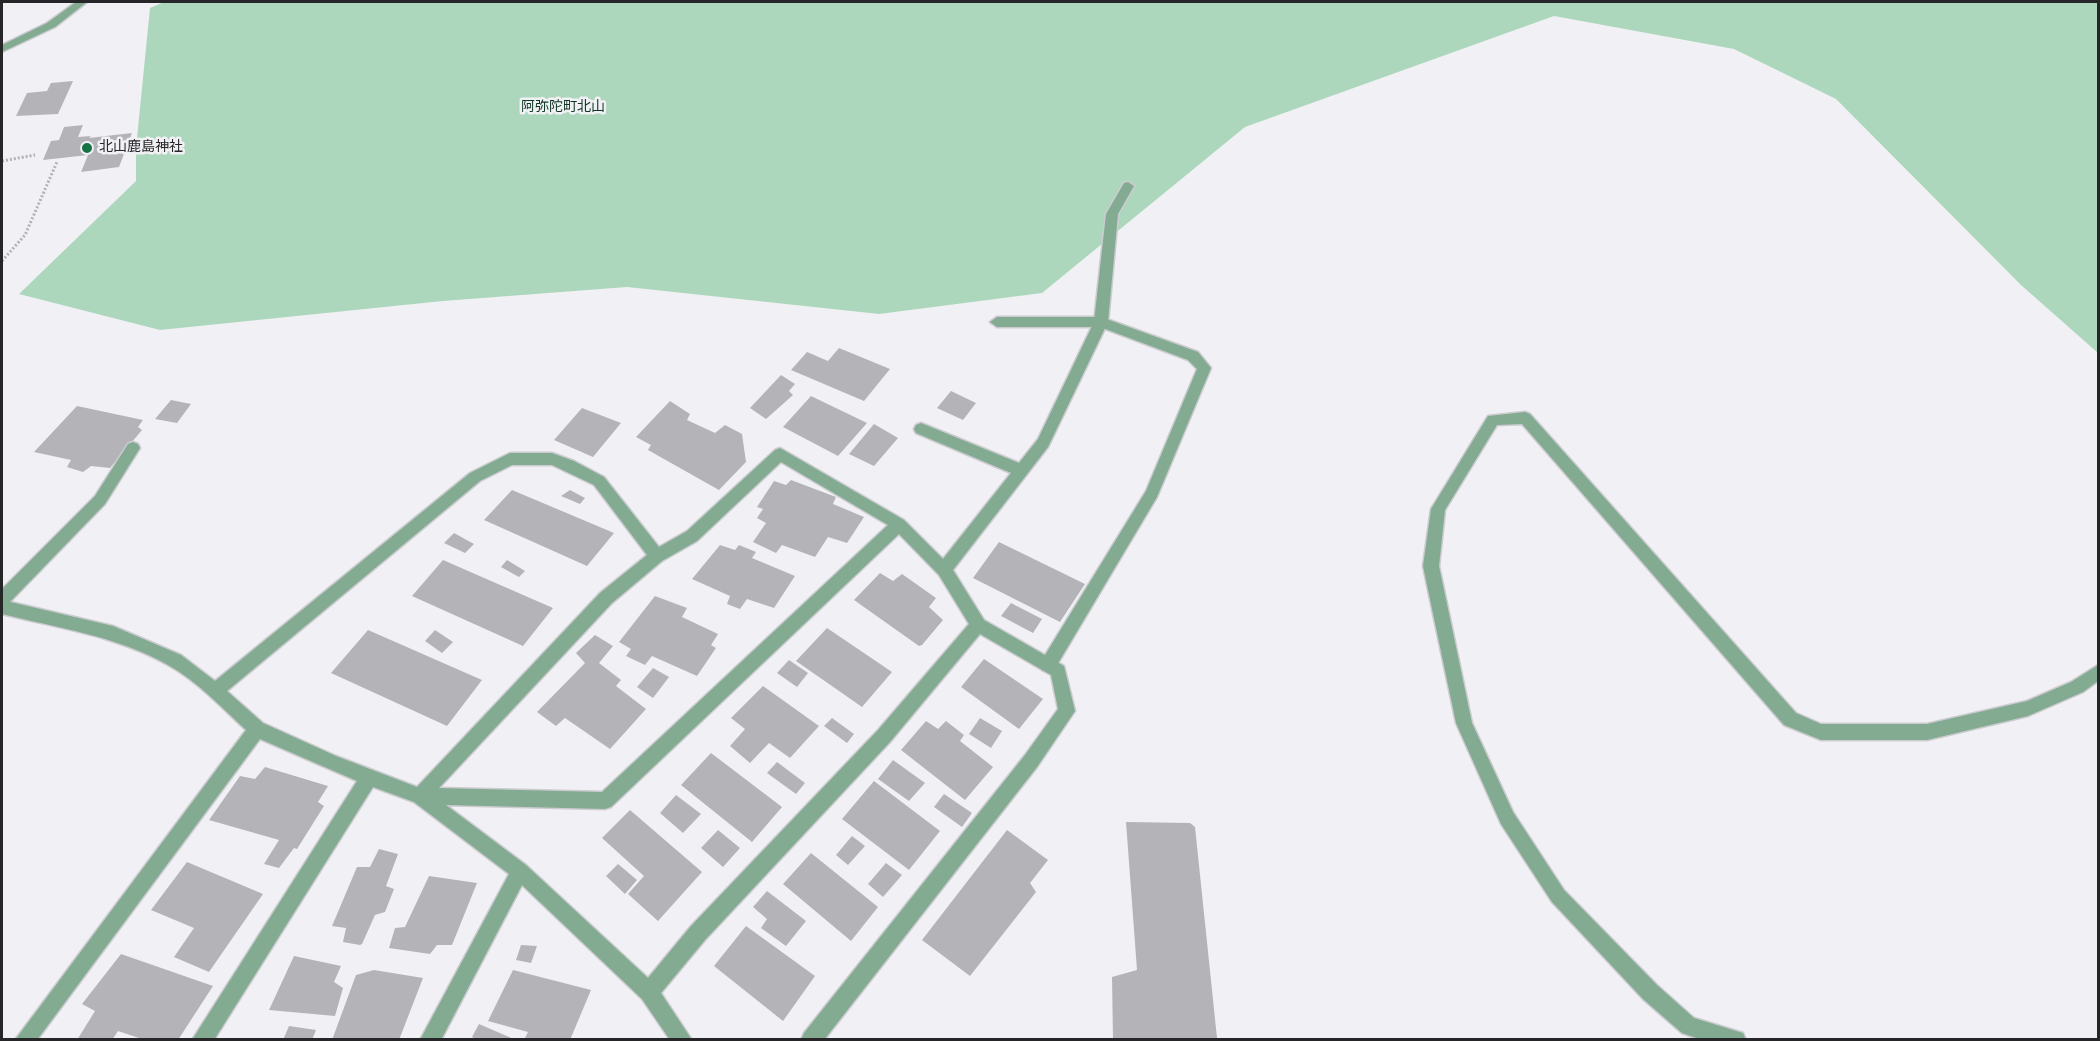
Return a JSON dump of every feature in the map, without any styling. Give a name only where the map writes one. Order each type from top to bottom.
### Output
[{"type":"street","points":[[2,49],[51,25],[82,2]]},
{"type":"street","points":[[944,570],[1043,443],[1101,322],[1112,214],[1128,186]]},
{"type":"street","points":[[997,322],[1101,322],[1193,356],[1204,368],[1152,493],[1048,665]]},
{"type":"street","points":[[1736,1040],[1689,1026],[1650,992],[1558,896],[1507,818],[1464,723],[1431,566],[1438,509],[1493,420],[1525,418],[1790,719],[1821,732],[1927,732],[2028,708],[2078,687],[2098,672]]},
{"type":"street","points":[[921,429],[1022,471]]},
{"type":"street","points":[[2,599],[100,500],[133,448]]},
{"type":"street","points":[[420,796],[606,598],[657,556],[692,536],[780,454],[899,524],[944,570],[978,625],[1058,671],[1067,711],[1031,761],[811,1040]]},
{"type":"street","points":[[215,691],[475,477],[510,459],[552,459],[599,481],[657,556]]},
{"type":"street","points":[[420,796],[605,801],[899,524]]},
{"type":"street","points":[[2,607],[107,631],[175,660],[215,691],[257,729],[369,777],[420,796],[519,871],[649,992],[682,1040]]},
{"type":"street","points":[[649,992],[698,933],[884,736],[978,625]]},
{"type":"street","points":[[26,1040],[257,729]]},
{"type":"street","points":[[202,1040],[369,777]]},
{"type":"street","points":[[430,1040],[519,871]]},
{"type":"path","points":[[2,161],[35,155]]},
{"type":"path","points":[[2,261],[25,235],[57,162]]},
{"type":"green space","points":[[164,2],[2098,2],[2098,353],[2021,285],[1836,99],[1734,49],[1554,16],[1245,127],[1042,293],[879,314],[627,287],[443,301],[160,330],[19,294],[136,181],[136,148],[150,8]]},
{"type":"building","points":[[73,81],[58,114],[16,116],[27,93],[47,91],[51,83]]},
{"type":"building","name":"北山鹿島神社","points":[[83,125],[78,137],[91,136],[89,138],[132,133],[119,167],[81,172],[88,155],[43,160],[51,141],[59,140],[64,127]]},
{"type":"building","points":[[839,348],[890,369],[864,401],[791,370],[807,352],[828,361]]},
{"type":"building","points":[[781,375],[795,384],[789,391],[793,395],[766,419],[750,408]]},
{"type":"building","points":[[951,391],[976,403],[963,420],[937,408]]},
{"type":"building","points":[[811,396],[867,423],[838,456],[783,427]]},
{"type":"building","points":[[171,400],[191,404],[177,423],[155,419]]},
{"type":"building","points":[[670,401],[690,414],[687,420],[715,433],[725,425],[742,434],[746,462],[719,490],[648,450],[651,445],[636,437]]},
{"type":"building","points":[[77,406],[143,420],[138,427],[142,430],[110,468],[91,466],[83,472],[67,467],[71,460],[34,452]]},
{"type":"building","points":[[582,408],[621,423],[593,457],[554,440]]},
{"type":"building","points":[[874,424],[898,438],[874,466],[849,454]]},
{"type":"building","points":[[791,480],[836,497],[833,504],[864,517],[847,543],[828,537],[815,557],[782,545],[776,553],[753,542],[766,523],[757,518],[763,509],[757,507],[774,481],[786,485]]},
{"type":"building","points":[[512,490],[614,533],[587,566],[484,520]]},
{"type":"building","points":[[570,490],[585,498],[580,504],[561,496]]},
{"type":"building","points":[[454,533],[474,544],[465,553],[444,543]]},
{"type":"building","points":[[999,542],[1085,584],[1060,622],[973,578]]},
{"type":"building","points":[[720,545],[735,550],[739,545],[756,552],[752,558],[795,576],[774,608],[747,599],[740,609],[727,604],[730,596],[692,579]]},
{"type":"building","points":[[443,560],[553,608],[523,646],[412,596]]},
{"type":"building","points":[[507,560],[525,571],[519,577],[501,567]]},
{"type":"building","points":[[880,573],[893,581],[902,574],[936,598],[929,607],[943,620],[922,645],[919,646],[854,600]]},
{"type":"building","points":[[655,596],[687,608],[682,617],[718,634],[711,645],[716,648],[697,676],[652,656],[645,665],[626,656],[631,649],[619,642]]},
{"type":"building","points":[[1011,603],[1042,619],[1033,633],[1001,616]]},
{"type":"building","points":[[827,628],[892,672],[862,707],[796,661]]},
{"type":"building","points":[[368,630],[482,680],[447,726],[331,673]]},
{"type":"building","points":[[435,630],[453,642],[442,653],[425,641]]},
{"type":"building","points":[[595,635],[613,646],[599,663],[621,680],[616,686],[646,709],[610,749],[565,718],[556,726],[537,712],[585,663],[576,653]]},
{"type":"building","points":[[984,659],[1043,699],[1019,729],[961,687]]},
{"type":"building","points":[[789,660],[808,673],[797,687],[777,673]]},
{"type":"building","points":[[653,668],[669,677],[653,698],[637,687]]},
{"type":"building","points":[[763,686],[819,726],[790,758],[769,743],[750,763],[730,746],[745,729],[731,718]]},
{"type":"building","points":[[832,718],[854,734],[847,743],[824,726]]},
{"type":"building","points":[[980,718],[1002,731],[991,748],[969,734]]},
{"type":"building","points":[[926,721],[938,729],[946,721],[964,735],[960,741],[993,767],[965,800],[901,750]]},
{"type":"building","points":[[711,753],[782,807],[752,842],[681,785]]},
{"type":"building","points":[[893,760],[925,783],[909,801],[878,779]]},
{"type":"building","points":[[777,762],[805,783],[796,794],[767,773]]},
{"type":"building","points":[[265,767],[328,786],[318,802],[324,806],[297,849],[294,848],[279,868],[264,864],[279,840],[209,820],[240,776],[255,779]]},
{"type":"building","points":[[874,781],[940,831],[909,870],[842,819]]},
{"type":"building","points":[[944,794],[972,813],[962,827],[934,807]]},
{"type":"building","points":[[676,795],[701,814],[683,833],[660,813]]},
{"type":"building","points":[[630,810],[702,872],[658,921],[628,894],[644,876],[602,838]]},
{"type":"building","points":[[1126,822],[1190,823],[1195,827],[1217,1038],[1113,1040],[1112,977],[1137,970]]},
{"type":"building","points":[[718,830],[740,848],[723,867],[701,848]]},
{"type":"building","points":[[1007,830],[1048,860],[1030,883],[1036,892],[970,976],[922,940]]},
{"type":"building","points":[[852,836],[865,846],[848,865],[836,855]]},
{"type":"building","points":[[379,849],[398,854],[386,886],[394,889],[385,912],[375,915],[362,944],[343,942],[346,928],[332,926],[357,867],[370,867]]},
{"type":"building","points":[[811,853],[878,907],[851,941],[783,884]]},
{"type":"building","points":[[187,862],[263,894],[209,972],[174,957],[194,928],[151,910]]},
{"type":"building","points":[[886,863],[902,875],[883,897],[868,884]]},
{"type":"building","points":[[618,864],[637,880],[625,894],[606,876]]},
{"type":"building","points":[[429,876],[477,883],[452,945],[437,945],[430,954],[389,948],[395,928],[405,927]]},
{"type":"building","points":[[767,891],[806,921],[786,946],[761,928],[767,919],[753,907]]},
{"type":"building","points":[[746,926],[815,976],[783,1021],[714,966]]},
{"type":"building","points":[[521,945],[537,946],[531,963],[516,960]]},
{"type":"building","points":[[121,954],[213,986],[178,1040],[145,1040],[118,1031],[112,1040],[77,1040],[95,1011],[82,1004]]},
{"type":"building","points":[[294,956],[341,966],[334,982],[343,988],[335,1016],[269,1010]]},
{"type":"building","points":[[374,970],[423,978],[399,1040],[332,1040],[356,975]]},
{"type":"building","points":[[513,970],[591,990],[570,1040],[524,1040],[528,1032],[488,1021]]},
{"type":"building","points":[[479,1024],[516,1040],[477,1040],[472,1037]]},
{"type":"building","points":[[289,1026],[316,1030],[312,1040],[283,1040]]},
{"type":"place","name":"北山鹿島神社","points":[[87,148]]},
{"type":"district","name":"阿弥陀町北山","points":[[563,108]]}]
